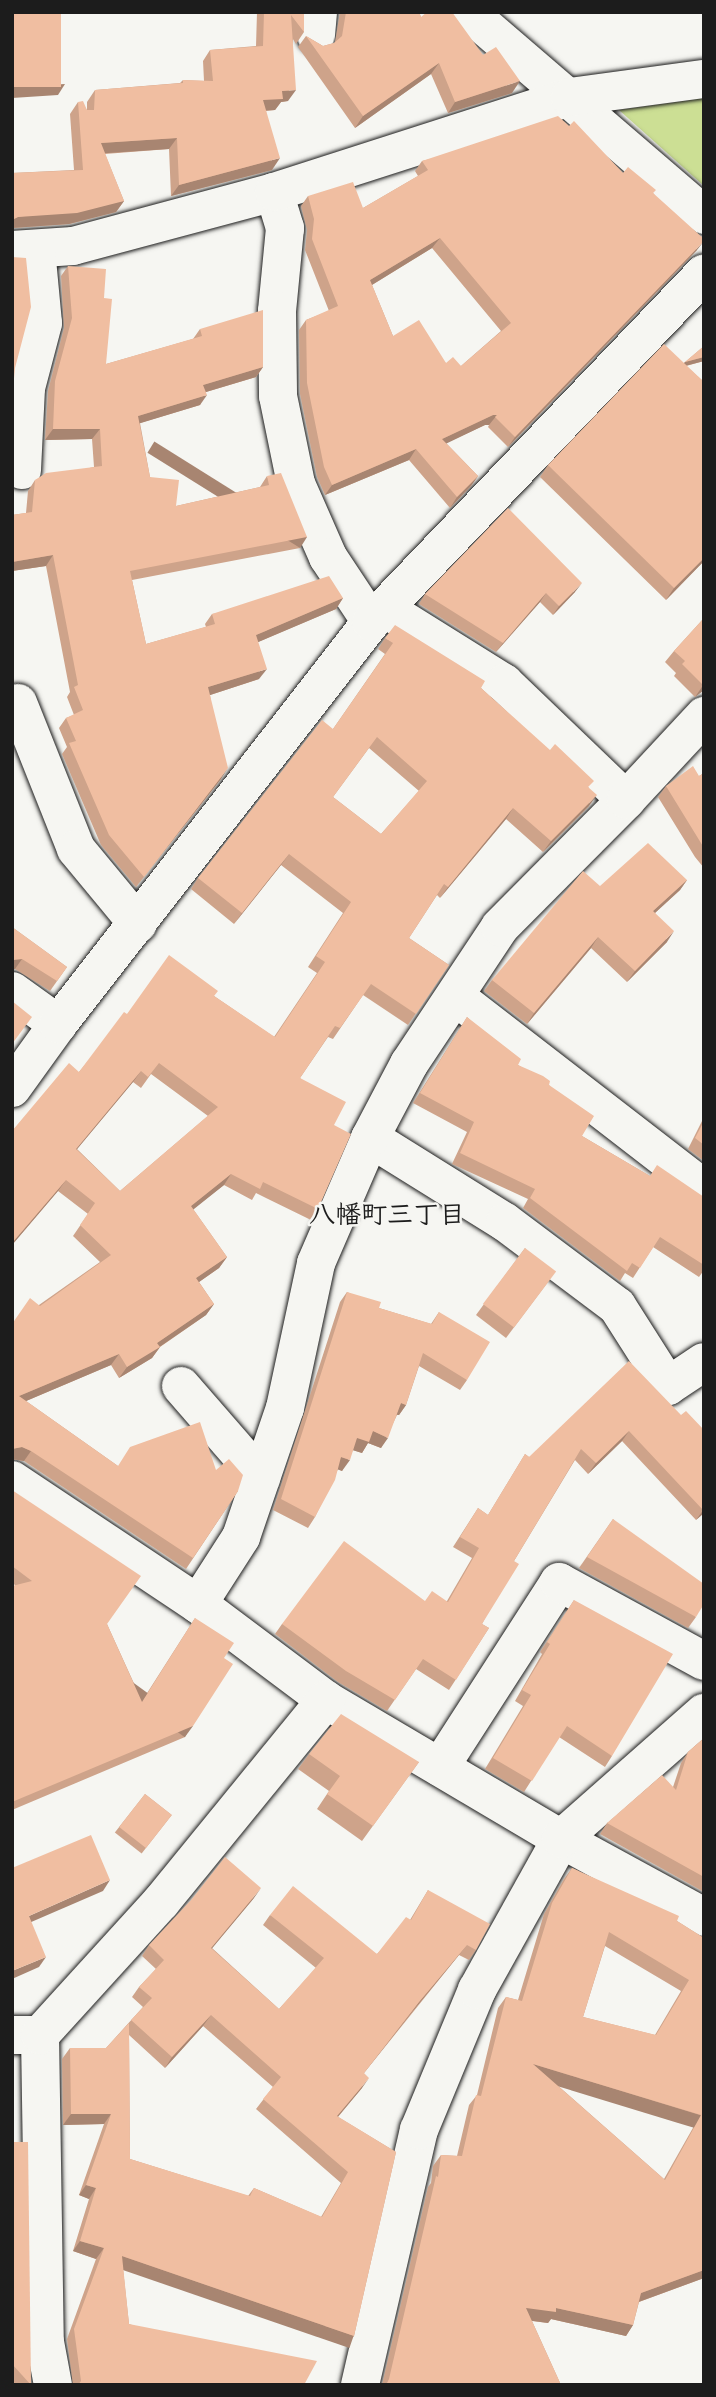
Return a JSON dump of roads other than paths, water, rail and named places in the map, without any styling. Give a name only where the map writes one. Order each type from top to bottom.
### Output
[{"type":"street","points":[[468,12],[704,215]]},
{"type":"street","points":[[22,470],[26,388],[43,323],[24,250],[74,246],[274,192],[570,97],[704,79]]},
{"type":"street","points":[[274,192],[285,228],[277,312],[278,396],[296,484],[328,557],[377,615],[504,683],[626,800]]},
{"type":"street","points":[[12,1088],[58,1024],[377,615],[704,274]]},
{"type":"street","points":[[18,703],[76,849],[138,924]]},
{"type":"street","points":[[198,1604],[241,1537],[285,1408],[316,1263],[370,1138],[409,1064],[500,927],[626,800],[704,716]]},
{"type":"street","points":[[12,991],[58,1024]]},
{"type":"street","points":[[456,997],[704,1189]]},
{"type":"street","points":[[370,1138],[505,1222],[617,1306],[668,1386],[704,1362]]},
{"type":"street","points":[[181,1387],[261,1478]]},
{"type":"street","points":[[12,1480],[198,1604],[326,1700],[561,1839],[704,1917]]},
{"type":"street","points":[[440,1767],[559,1581],[704,1661]]},
{"type":"street","points":[[53,2385],[45,2342],[26,2035],[161,1902],[326,1700]]},
{"type":"street","points":[[360,2385],[419,2130],[477,1990],[561,1839],[704,1713]]},
{"type":"district","name":"八幡町三丁目","points":[[387,1214]]}]
